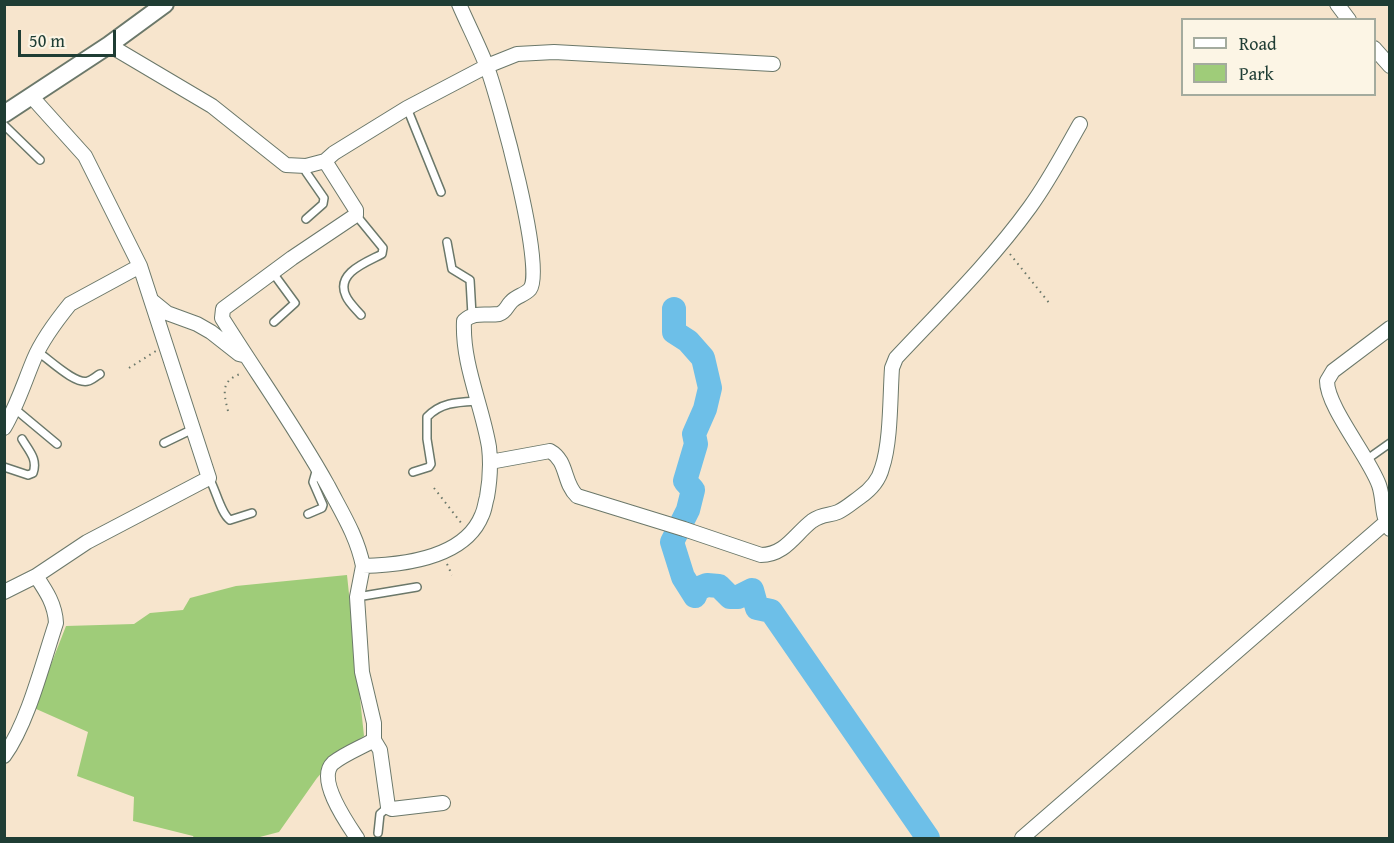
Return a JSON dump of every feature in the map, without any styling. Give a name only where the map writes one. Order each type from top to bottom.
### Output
[{"type":"street","points":[[4,114],[109,45],[165,4]]},
{"type":"street","points":[[363,566],[387,566],[423,560],[442,553],[470,534],[483,514],[490,480],[490,462],[464,333],[464,321],[472,315],[500,314],[506,310],[510,302],[529,291],[532,284],[531,246],[523,204],[496,98],[487,66],[459,4]]},
{"type":"street","points":[[1337,4],[1348,18]]},
{"type":"street","points":[[109,45],[212,106],[286,165],[306,166],[325,161],[334,153],[408,108],[487,66],[517,54],[554,52],[773,64]]},
{"type":"street","points":[[1376,50],[1389,66]]},
{"type":"street","points":[[4,592],[36,576],[87,542],[157,508],[209,478],[140,266],[86,156],[31,96]]},
{"type":"street","points":[[490,462],[550,451],[556,454],[563,466],[570,490],[577,496],[761,555],[778,552],[813,520],[824,514],[836,513],[863,495],[875,483],[886,453],[892,368],[896,358],[1029,209],[1080,124]]},
{"type":"street","points":[[325,161],[356,210],[356,214],[223,309],[222,318],[307,449],[355,537],[363,566],[357,597],[362,672],[374,723],[374,740],[380,750],[388,807],[392,809],[443,803]]},
{"type":"street","points":[[4,428],[15,409],[38,352],[70,304],[140,266]]},
{"type":"street","points":[[151,300],[167,313],[197,324],[239,354],[245,355]]},
{"type":"street","points":[[1022,838],[1387,526],[1384,481],[1366,460],[1334,404],[1327,381],[1333,371],[1389,328]]},
{"type":"street","points":[[4,756],[12,745],[25,713],[56,623],[51,598],[36,576]]},
{"type":"street","points":[[357,838],[329,787],[328,770],[334,763],[374,740]]},
{"type":"lane","points":[[408,108],[441,192]]},
{"type":"lane","points":[[4,125],[40,160]]},
{"type":"lane","points":[[306,166],[306,172],[324,198],[323,204],[306,219]]},
{"type":"lane","points":[[356,214],[383,248],[382,254],[350,272],[344,282],[345,295],[360,315]]},
{"type":"lane","points":[[447,242],[452,269],[470,280],[472,315]]},
{"type":"lane","points":[[273,273],[295,303],[274,322]]},
{"type":"lane","points":[[38,352],[81,382],[89,381],[100,374]]},
{"type":"lane","points":[[413,472],[429,468],[431,464],[427,439],[427,417],[435,408],[451,403],[478,401]]},
{"type":"lane","points":[[15,409],[57,444]]},
{"type":"lane","points":[[164,443],[193,429]]},
{"type":"lane","points":[[4,467],[28,475],[33,473],[35,460],[22,439]]},
{"type":"lane","points":[[1366,460],[1389,443]]},
{"type":"lane","points":[[308,514],[322,508],[323,505],[313,482],[317,468]]},
{"type":"lane","points":[[209,478],[225,517],[230,520],[252,513]]},
{"type":"lane","points":[[357,597],[417,587]]},
{"type":"lane","points":[[378,832],[380,814],[388,807]]},
{"type":"path","points":[[1000,244],[1017,261],[1050,304]]},
{"type":"path","points":[[129,368],[166,345]]},
{"type":"path","points":[[228,411],[225,385],[228,380],[255,369]]},
{"type":"path","points":[[434,488],[470,534]]},
{"type":"green space","points":[[347,575],[364,736],[340,752],[317,778],[279,832],[256,838],[194,838],[133,821],[134,797],[77,776],[88,732],[34,708],[66,626],[134,624],[150,613],[183,610],[190,598],[236,586]]},
{"type":"waterway","points":[[674,309],[674,332],[688,341],[703,358],[710,388],[705,409],[694,434],[696,444],[685,481],[693,490],[688,510],[672,542],[683,577],[695,596],[697,589],[707,585],[719,586],[730,597],[738,597],[752,590],[757,608],[771,611],[928,838]]}]
